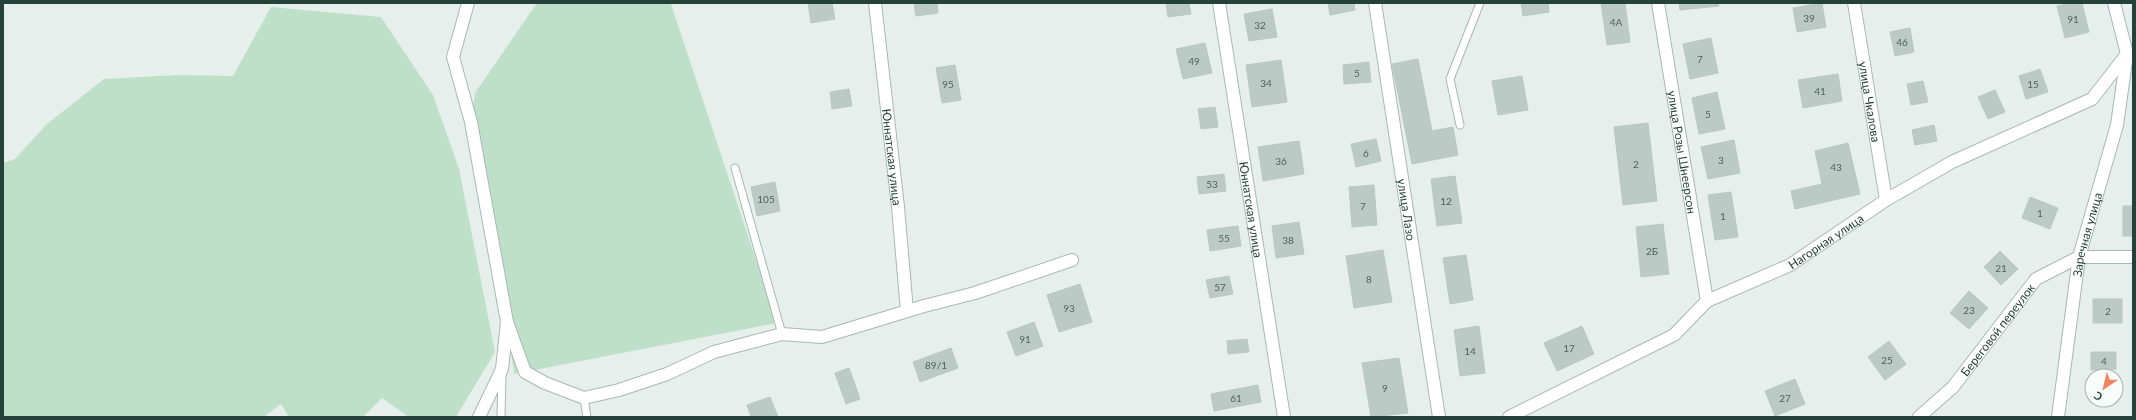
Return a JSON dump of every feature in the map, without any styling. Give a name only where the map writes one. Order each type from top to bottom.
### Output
[{"type":"street","points":[[468,3],[454,57],[471,122],[507,322],[525,372],[545,383],[584,398],[619,390],[667,374],[714,352],[782,334],[822,337],[907,311],[975,293],[1072,260]]},
{"type":"street","name":"Юннатская улица","points":[[875,3],[898,207],[907,311]]},
{"type":"street","name":"Юннатская улица","points":[[1219,3],[1284,417]]},
{"type":"street","name":"улица Лазо","points":[[1376,3],[1439,417]]},
{"type":"street","name":"улица Розы Шнеерсон","points":[[1658,3],[1707,301]]},
{"type":"street","name":"улица Чкалова","points":[[1854,3],[1886,200]]},
{"type":"street","points":[[2114,3],[2130,53]]},
{"type":"street","name":"Нагорная улица","points":[[1508,417],[1674,335],[1707,301],[1790,265],[1886,200],[1952,162],[2092,99],[2130,53]]},
{"type":"street","name":"Заречная улица","points":[[2058,417],[2079,257],[2117,125],[2130,53]]},
{"type":"street","name":"Береговой переулок","points":[[1919,417],[1953,387],[2036,279],[2079,257],[2133,257]]},
{"type":"street","points":[[479,417],[502,369],[507,322]]},
{"type":"lane","points":[[1460,125],[1450,79],[1480,3]]},
{"type":"lane","points":[[735,168],[782,334]]},
{"type":"lane","points":[[501,417],[502,369]]},
{"type":"lane","points":[[584,398],[587,417]]},
{"type":"green space","points":[[537,3],[673,3],[671,4],[777,323],[514,374],[506,313],[471,122],[475,93]]},
{"type":"green space","points":[[271,7],[381,17],[433,95],[459,169],[495,352],[456,417],[409,417],[382,398],[363,417],[289,417],[281,404],[264,417],[3,417],[3,163],[15,159],[47,124],[104,79],[178,75],[233,76]]},
{"type":"building","points":[[808,3],[832,3],[835,19],[811,23]]},
{"type":"building","points":[[914,3],[937,3],[938,13],[916,16]]},
{"type":"building","points":[[1166,3],[1189,3],[1191,14],[1168,17]]},
{"type":"building","points":[[1328,3],[1354,3],[1355,10],[1330,15]]},
{"type":"building","points":[[1521,3],[1548,3],[1549,12],[1523,16]]},
{"type":"building","points":[[1601,3],[1625,3],[1630,42],[1607,45]]},
{"type":"building","points":[[1679,3],[1718,3],[1719,6],[1680,10]]},
{"type":"building","points":[[1822,3],[1826,27],[1797,32],[1793,8]]},
{"type":"building","points":[[2071,3],[2082,3],[2089,32],[2065,38],[2057,6]]},
{"type":"building","points":[[1272,9],[1277,37],[1249,41],[1244,14]]},
{"type":"building","points":[[1910,28],[1914,52],[1895,56],[1890,32]]},
{"type":"building","points":[[1711,38],[1718,73],[1690,79],[1683,44]]},
{"type":"building","points":[[1205,43],[1212,73],[1183,79],[1176,49]]},
{"type":"building","points":[[1418,59],[1432,131],[1453,127],[1458,155],[1412,164],[1392,64]]},
{"type":"building","points":[[1281,60],[1287,102],[1252,107],[1246,65]]},
{"type":"building","points":[[1369,62],[1371,82],[1344,84],[1343,65]]},
{"type":"building","points":[[955,65],[961,100],[942,103],[936,68]]},
{"type":"building","points":[[2040,69],[2048,92],[2026,99],[2019,76]]},
{"type":"building","points":[[1838,74],[1842,101],[1803,108],[1798,80]]},
{"type":"building","points":[[1522,76],[1528,110],[1498,115],[1492,81]]},
{"type":"building","points":[[1923,81],[1928,102],[1911,105],[1907,84]]},
{"type":"building","points":[[849,89],[852,106],[832,109],[830,92]]},
{"type":"building","points":[[1995,90],[2005,112],[1988,119],[1978,97]]},
{"type":"building","points":[[1717,92],[1725,129],[1699,134],[1692,98]]},
{"type":"building","points":[[1215,107],[1218,127],[1201,129],[1198,109]]},
{"type":"building","points":[[1648,123],[1657,201],[1623,205],[1614,127]]},
{"type":"building","points":[[1934,125],[1937,141],[1915,145],[1912,130]]},
{"type":"building","points":[[1376,139],[1381,161],[1356,167],[1351,144]]},
{"type":"building","points":[[1734,140],[1740,173],[1708,179],[1701,147]]},
{"type":"building","points":[[1299,141],[1304,174],[1263,181],[1258,147]]},
{"type":"building","points":[[1848,143],[1860,194],[1795,209],[1791,191],[1822,184],[1815,151]]},
{"type":"building","points":[[1224,174],[1226,191],[1199,194],[1197,177]]},
{"type":"building","points":[[1455,176],[1462,223],[1437,226],[1431,179]]},
{"type":"building","points":[[775,182],[780,211],[757,216],[751,187]]},
{"type":"building","points":[[1374,185],[1377,225],[1352,227],[1349,187]]},
{"type":"building","points":[[1731,192],[1738,237],[1715,240],[1708,195]]},
{"type":"building","points":[[2030,197],[2058,208],[2050,229],[2022,218]]},
{"type":"building","points":[[2123,206],[2133,206],[2133,236],[2123,236]]},
{"type":"building","points":[[1299,222],[1304,254],[1276,258],[1272,226]]},
{"type":"building","points":[[1663,224],[1669,274],[1641,277],[1636,227]]},
{"type":"building","points":[[1238,226],[1241,246],[1210,251],[1207,230]]},
{"type":"building","points":[[1383,250],[1392,302],[1354,308],[1346,256]]},
{"type":"building","points":[[2000,251],[2018,269],[2001,285],[1984,267]]},
{"type":"building","points":[[1466,255],[1473,300],[1450,304],[1443,258]]},
{"type":"building","points":[[1229,276],[1233,294],[1210,298],[1206,280]]},
{"type":"building","points":[[1080,284],[1092,322],[1059,332],[1047,295]]},
{"type":"building","points":[[1969,291],[1988,308],[1969,329],[1950,313]]},
{"type":"building","points":[[2093,299],[2122,299],[2122,323],[2093,323]]},
{"type":"building","points":[[1034,322],[1043,346],[1016,356],[1007,332]]},
{"type":"building","points":[[1479,326],[1485,373],[1460,376],[1454,330]]},
{"type":"building","points":[[1582,326],[1594,354],[1557,371],[1544,343]]},
{"type":"building","points":[[1247,339],[1249,352],[1228,354],[1227,341]]},
{"type":"building","points":[[1889,341],[1906,364],[1885,380],[1868,357]]},
{"type":"building","points":[[951,348],[958,368],[920,382],[913,362]]},
{"type":"building","points":[[2091,352],[2116,352],[2116,368],[2091,368]]},
{"type":"building","points":[[1399,358],[1408,413],[1371,417],[1362,363]]},
{"type":"building","points":[[849,368],[860,399],[846,404],[835,373]]},
{"type":"building","points":[[1795,379],[1805,404],[1775,416],[1765,391]]},
{"type":"building","points":[[1258,385],[1261,402],[1214,411],[1211,394]]},
{"type":"building","points":[[770,397],[778,417],[751,417],[747,405]]}]
